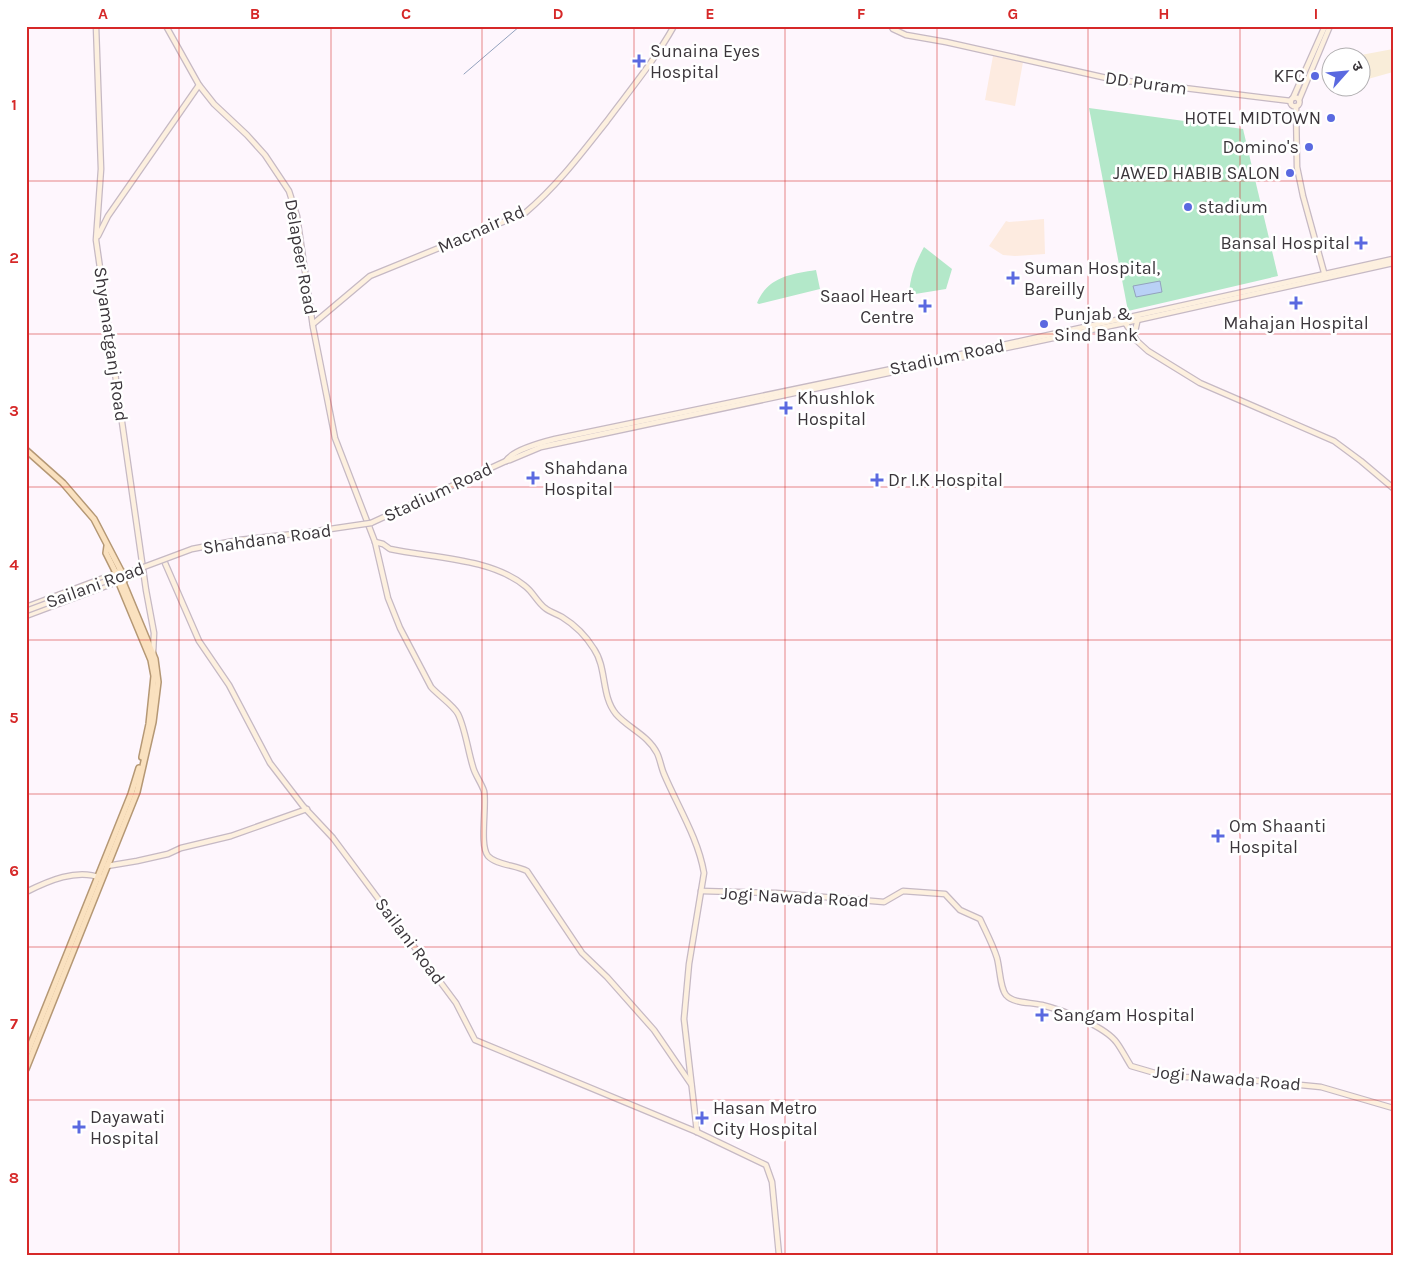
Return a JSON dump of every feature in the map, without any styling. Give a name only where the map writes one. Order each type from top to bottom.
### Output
[{"type":"main road","points":[[26,450],[63,483],[94,519],[107,546],[106,553],[117,573],[151,660],[154,676],[149,724],[131,794],[26,1069]]},
{"type":"main road","points":[[117,573],[125,578],[120,582]]},
{"type":"main road","points":[[26,1056],[137,792],[153,722],[158,682],[157,668],[153,654],[120,582]]},
{"type":"street","name":"Shyamatganj Road","points":[[96,26],[101,169],[96,240],[154,633],[151,660]]},
{"type":"street","name":"Delapeer Road","points":[[166,26],[199,85],[214,104],[265,155],[289,191],[297,216],[313,324],[334,438],[370,522],[388,598],[400,628],[431,687],[458,713],[474,770],[484,791],[485,849],[488,856],[496,862],[520,867],[527,871],[582,953],[607,977],[654,1030],[692,1084]]},
{"type":"street","name":"Macnair Rd","points":[[313,324],[370,276],[525,213],[563,177],[643,73],[674,26]]},
{"type":"street","name":"DD Puram","points":[[891,26],[893,29],[906,35],[1111,80],[1292,100]]},
{"type":"street","points":[[1296,106],[1293,106],[1292,100],[1325,26]]},
{"type":"street","points":[[1325,276],[1303,196],[1298,167],[1296,106],[1300,103],[1299,100],[1330,26]]},
{"type":"street","points":[[96,240],[108,216],[199,85]]},
{"type":"street","points":[[1292,100],[1296,98],[1299,100]]},
{"type":"street","name":"Stadium Road","points":[[1325,276],[1393,259]]},
{"type":"street","name":"Stadium Road","points":[[370,522],[506,460],[542,447],[1325,276],[1393,263]]},
{"type":"street","points":[[1134,336],[1138,317]]},
{"type":"street","points":[[1124,321],[1137,341],[1148,351],[1200,383],[1334,441],[1393,488]]},
{"type":"street","name":"Shahdana Road","points":[[165,561],[192,549],[237,540],[311,532],[370,522]]},
{"type":"street","points":[[375,542],[384,544],[390,549],[458,559],[502,572],[525,586],[546,608],[564,618],[588,640],[597,654],[610,701],[616,713],[642,734],[657,752],[663,773],[701,859],[704,873],[689,964],[684,1019],[697,1132]]},
{"type":"street","name":"Sailani Road","points":[[26,611],[165,561],[199,641],[229,684],[270,763],[332,838],[456,1004],[475,1040],[697,1132],[766,1165],[772,1182],[779,1255]]},
{"type":"street","points":[[26,607],[117,573]]},
{"type":"street","points":[[26,616],[120,582]]},
{"type":"street","points":[[107,866],[168,854],[181,848],[231,836],[307,809]]},
{"type":"street","points":[[26,892],[58,879],[80,874],[100,877]]},
{"type":"street","name":"Jogi Nawada Road","points":[[701,891],[776,893],[884,902],[903,891],[945,894],[960,910],[980,920],[996,957],[1002,980],[1001,988],[1007,997],[1019,1002],[1059,1009],[1082,1019],[1105,1032],[1116,1042],[1131,1066],[1155,1073],[1182,1077],[1230,1078],[1321,1087],[1393,1108]]},
{"type":"shaded area","points":[[1393,49],[1393,72],[1372,78],[1372,53]]},
{"type":"shaded area","points":[[993,56],[1023,62],[1015,106],[985,100]]},
{"type":"shaded area","points":[[1044,219],[1045,254],[1003,255],[989,246],[1006,221]]},
{"type":"green space","points":[[1089,108],[1243,129],[1278,276],[1128,311]]},
{"type":"green space","points":[[924,247],[952,269],[946,289],[909,295],[910,282]]},
{"type":"green space","points":[[816,270],[820,289],[757,303],[767,287],[781,278]]},
{"type":"water","points":[[1160,281],[1162,292],[1136,297],[1133,286]]},
{"type":"waterway","points":[[464,74],[520,26]]},
{"type":"place","name":"Sunaina Eyes Hospital","points":[[639,61]]},
{"type":"place","name":"KFC","points":[[1315,76]]},
{"type":"place","name":"HOTEL MIDTOWN","points":[[1331,118]]},
{"type":"place","name":"Domino's","points":[[1309,147]]},
{"type":"place","name":"JAWED HABIB SALON","points":[[1290,173]]},
{"type":"place","name":"stadium","points":[[1188,207]]},
{"type":"place","name":"Bansal Hospital","points":[[1361,243]]},
{"type":"place","name":"Suman Hospital, Bareilly","points":[[1013,278]]},
{"type":"place","name":"Mahajan Hospital","points":[[1296,303]]},
{"type":"place","name":"Saaol Heart Centre","points":[[925,306]]},
{"type":"place","name":"Punjab & Sind Bank","points":[[1044,324]]},
{"type":"place","name":"Khushlok Hospital","points":[[786,408]]},
{"type":"place","name":"Shahdana Hospital","points":[[533,478]]},
{"type":"place","name":"Dr I.K Hospital","points":[[877,480]]},
{"type":"place","name":"Om Shaanti Hospital","points":[[1218,836]]},
{"type":"place","name":"Sangam Hospital","points":[[1042,1015]]},
{"type":"place","name":"Hasan Metro City Hospital","points":[[702,1118]]},
{"type":"place","name":"Dayawati Hospital","points":[[79,1127]]}]
